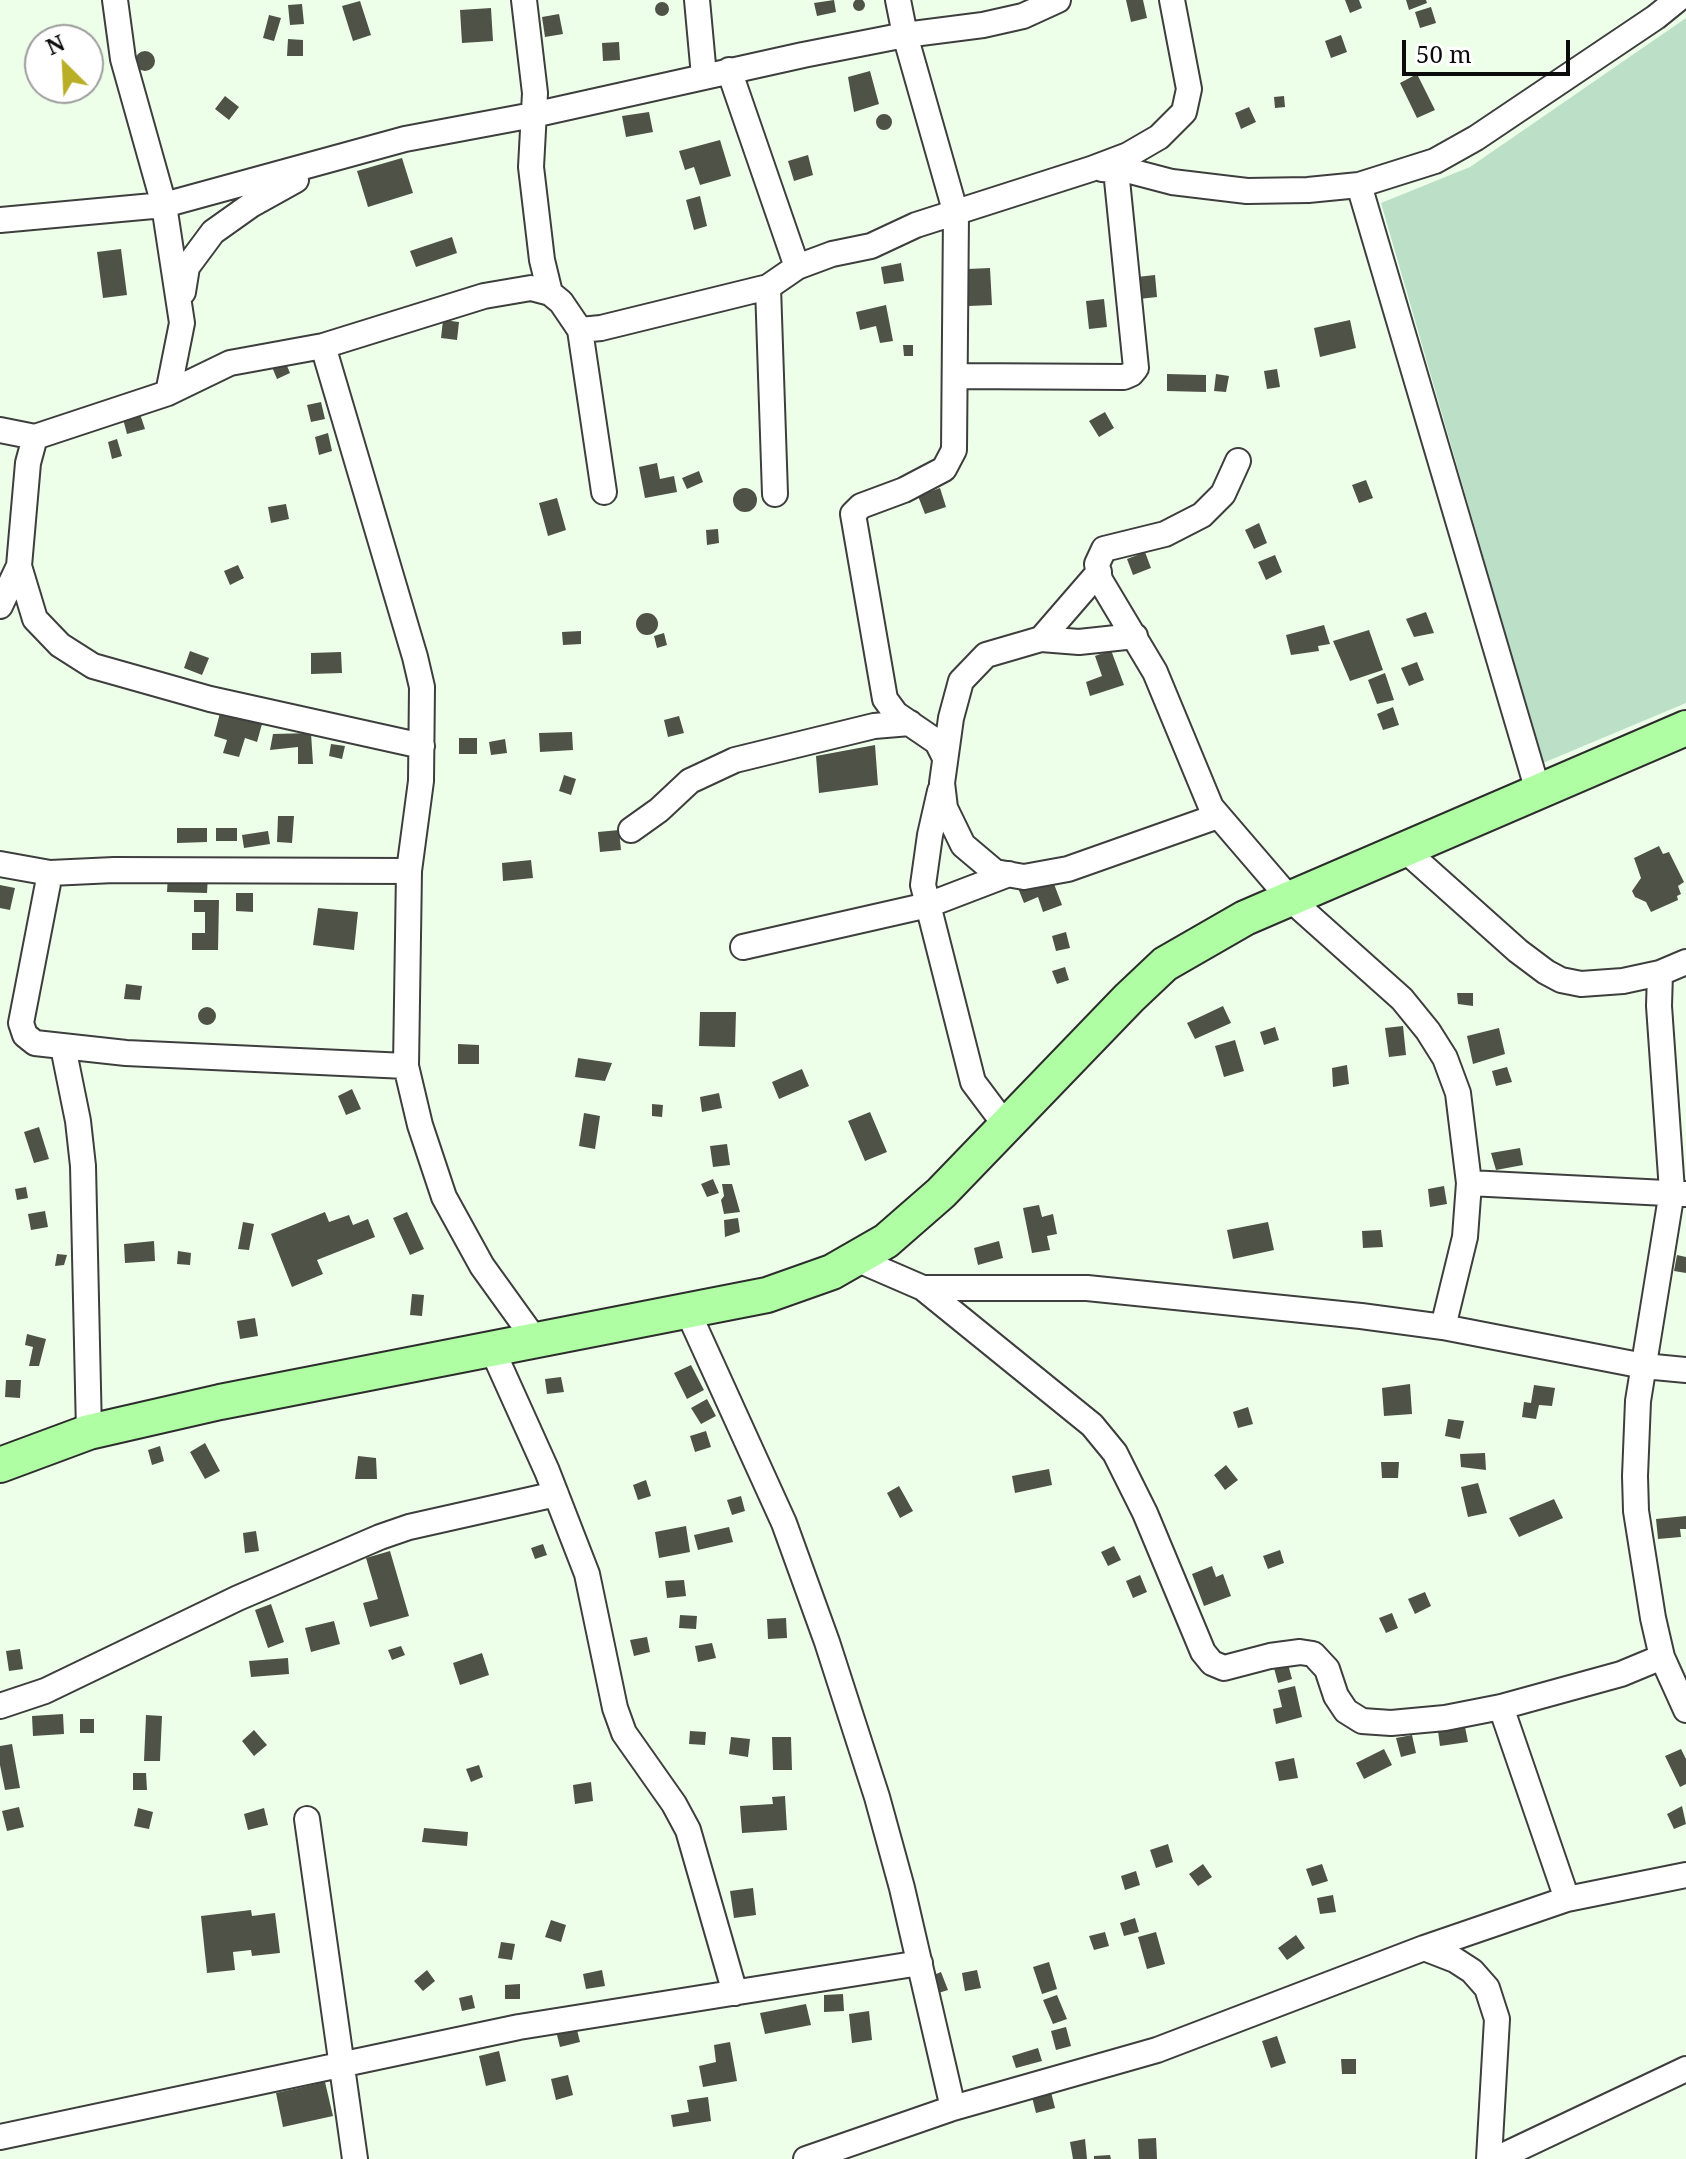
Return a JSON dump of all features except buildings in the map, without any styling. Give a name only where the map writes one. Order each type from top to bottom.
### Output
[{"type":"street","points":[[115,0],[123,59],[164,205],[182,323]]},
{"type":"street","points":[[524,0],[535,93],[531,167],[542,260],[550,293]]},
{"type":"street","points":[[697,0],[704,76]]},
{"type":"street","points":[[898,0],[956,214],[954,450],[944,469],[904,490],[861,506],[853,514],[885,699],[896,714],[937,742],[944,756]]},
{"type":"street","points":[[0,220],[164,205],[405,139],[533,115],[729,70],[905,35],[1010,19],[1058,0]]},
{"type":"street","points":[[580,330],[601,328],[768,287],[797,267],[832,254],[871,246],[916,225],[1104,170],[1159,137],[1184,112],[1189,89],[1172,0]]},
{"type":"street","points":[[1104,170],[1130,171],[1172,182],[1247,191],[1359,185],[1435,161],[1476,138],[1677,0]]},
{"type":"street","points":[[729,70],[797,267]]},
{"type":"street","points":[[168,393],[182,323],[187,267],[213,232],[281,186],[405,139]]},
{"type":"street","points":[[955,376],[1124,377],[1136,368],[1104,170]]},
{"type":"street","points":[[1359,185],[1538,791]]},
{"type":"street","points":[[768,287],[775,494]]},
{"type":"street","points":[[0,430],[35,437],[168,393],[230,363],[323,346],[484,296],[531,288],[550,293],[561,302],[580,330],[604,492]]},
{"type":"street","points":[[323,346],[422,687],[421,781],[409,871],[406,1066],[420,1125],[444,1197],[482,1266],[536,1341]]},
{"type":"street","points":[[0,606],[19,566],[28,463],[35,437]]},
{"type":"street","points":[[1238,461],[1223,494],[1202,515],[1165,534],[1104,549],[1097,564],[1100,580],[1155,672],[1211,807],[1290,899],[1402,999],[1445,1058],[1458,1093],[1469,1183],[1465,1237],[1443,1327]]},
{"type":"street","points":[[19,566],[35,619],[60,645],[93,666],[210,699],[422,746]]},
{"type":"street","points":[[1041,639],[1099,572]]},
{"type":"street","points":[[1006,1126],[973,1082],[923,885],[944,756],[961,681],[986,655],[1041,639],[1079,642],[1135,636]]},
{"type":"street","points":[[631,830],[659,810],[690,781],[735,760],[874,726],[910,723]]},
{"type":"street","points":[[0,1465],[89,1432],[220,1402],[767,1295],[832,1272],[886,1241],[916,1217],[1165,964],[1245,918],[1686,728]]},
{"type":"street","points":[[942,783],[945,808],[963,845],[995,872],[1024,877],[1068,869],[1218,816]]},
{"type":"street","points":[[1405,850],[1518,951],[1561,980],[1581,984],[1623,981],[1660,973],[1686,962]]},
{"type":"street","points":[[0,864],[50,873],[114,870],[409,871]]},
{"type":"street","points":[[50,873],[21,1023],[25,1035],[35,1043],[201,1058],[406,1066]]},
{"type":"street","points":[[743,947],[928,905],[1009,874]]},
{"type":"street","points":[[1660,973],[1659,1006],[1679,1192],[1638,1401],[1636,1511],[1662,1657],[1686,1710]]},
{"type":"street","points":[[63,1047],[78,1121],[84,1181],[89,1432]]},
{"type":"street","points":[[1469,1183],[1679,1192]]},
{"type":"street","points":[[856,1259],[923,1288],[1092,1425],[1115,1453],[1145,1513],[1203,1652],[1212,1663],[1224,1668],[1270,1656],[1300,1652],[1313,1654],[1327,1669],[1336,1696],[1346,1711],[1362,1721],[1391,1723],[1445,1718],[1501,1707],[1621,1674],[1662,1657]]},
{"type":"street","points":[[923,1288],[1087,1288],[1361,1316],[1443,1327],[1644,1366],[1686,1370]]},
{"type":"street","points":[[688,1312],[784,1523],[827,1642],[877,1797],[953,2108]]},
{"type":"street","points":[[492,1349],[556,1494],[587,1574],[615,1708],[624,1733],[674,1804],[688,1830],[735,1993]]},
{"type":"street","points":[[0,1706],[45,1691],[238,1598],[380,1537],[409,1527],[556,1494]]},
{"type":"street","points":[[1501,1707],[1567,1899]]},
{"type":"street","points":[[307,1819],[355,2159]]},
{"type":"street","points":[[806,2159],[953,2108],[1157,2050],[1424,1948],[1567,1899],[1686,1875]]},
{"type":"street","points":[[1424,1948],[1455,1960],[1472,1971],[1487,1988],[1497,2019],[1489,2159]]},
{"type":"street","points":[[0,2137],[519,2027],[920,1963]]},
{"type":"street","points":[[1496,2159],[1686,2069]]},
{"type":"green space","points":[[1686,18],[1686,703],[1543,763],[1381,203],[1470,167]]}]
